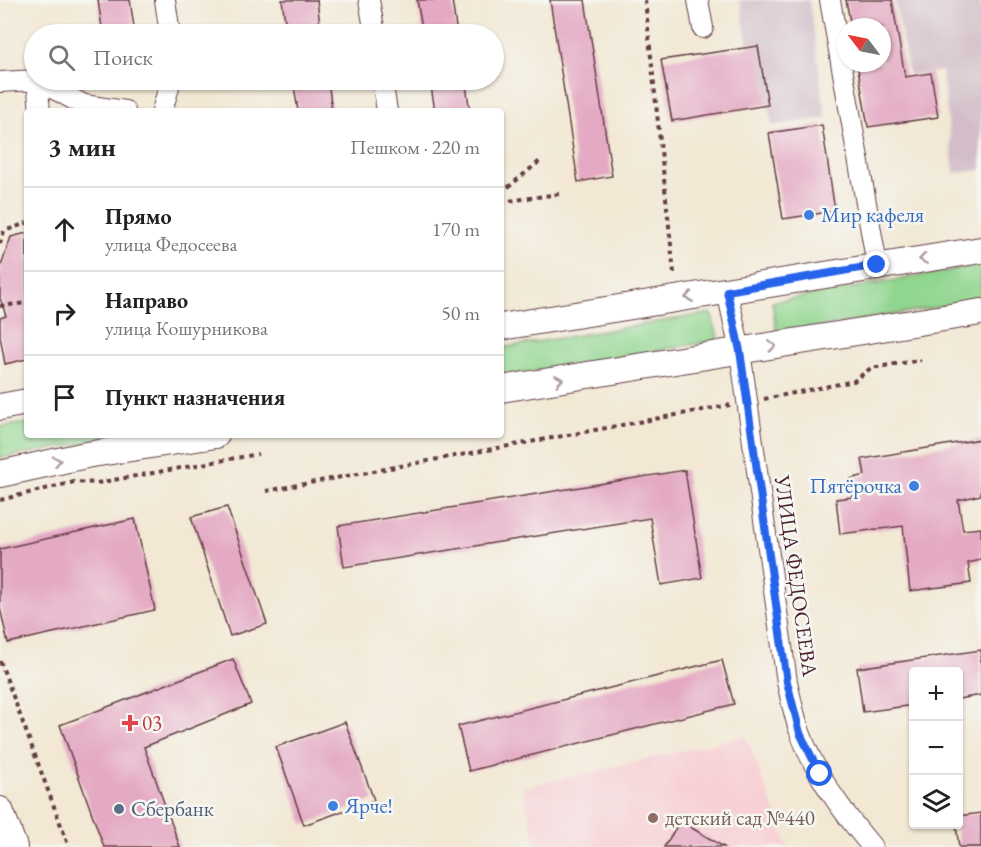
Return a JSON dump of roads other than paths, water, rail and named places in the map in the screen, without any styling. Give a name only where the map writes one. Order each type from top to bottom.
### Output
[{"type":"main road","points":[[504,327],[981,250]]},
{"type":"main road","points":[[504,389],[981,312]]},
{"type":"main road","points":[[0,407],[24,403]]},
{"type":"main road","points":[[0,474],[86,455],[196,438]]},
{"type":"main road","points":[[0,810],[14,847]]},
{"type":"street","points":[[165,0],[169,24]]},
{"type":"street","points":[[369,0],[373,24]]},
{"type":"street","points":[[698,0],[703,28]]},
{"type":"street","points":[[830,0],[877,265]]},
{"type":"street","points":[[0,82],[24,81]]},
{"type":"street","points":[[38,90],[40,108]]},
{"type":"street","points":[[56,90],[84,105],[104,108]]},
{"type":"street","points":[[163,108],[168,90]]},
{"type":"street","points":[[384,90],[387,108]]},
{"type":"street","name":"УЛИЦА ФЕДОСЕЕВА","points":[[727,291],[740,351],[787,682],[800,733],[835,799],[872,847]]},
{"type":"place","name":"Мир кафеля","points":[[809,215]]},
{"type":"place","name":"Пятёрочка","points":[[914,486]]},
{"type":"place","name":"03","points":[[130,723]]},
{"type":"place","name":"Ярче!","points":[[333,806]]},
{"type":"place","name":"Сбербанк","points":[[119,809]]},
{"type":"place","name":"детский сад №440","points":[[653,818]]}]
